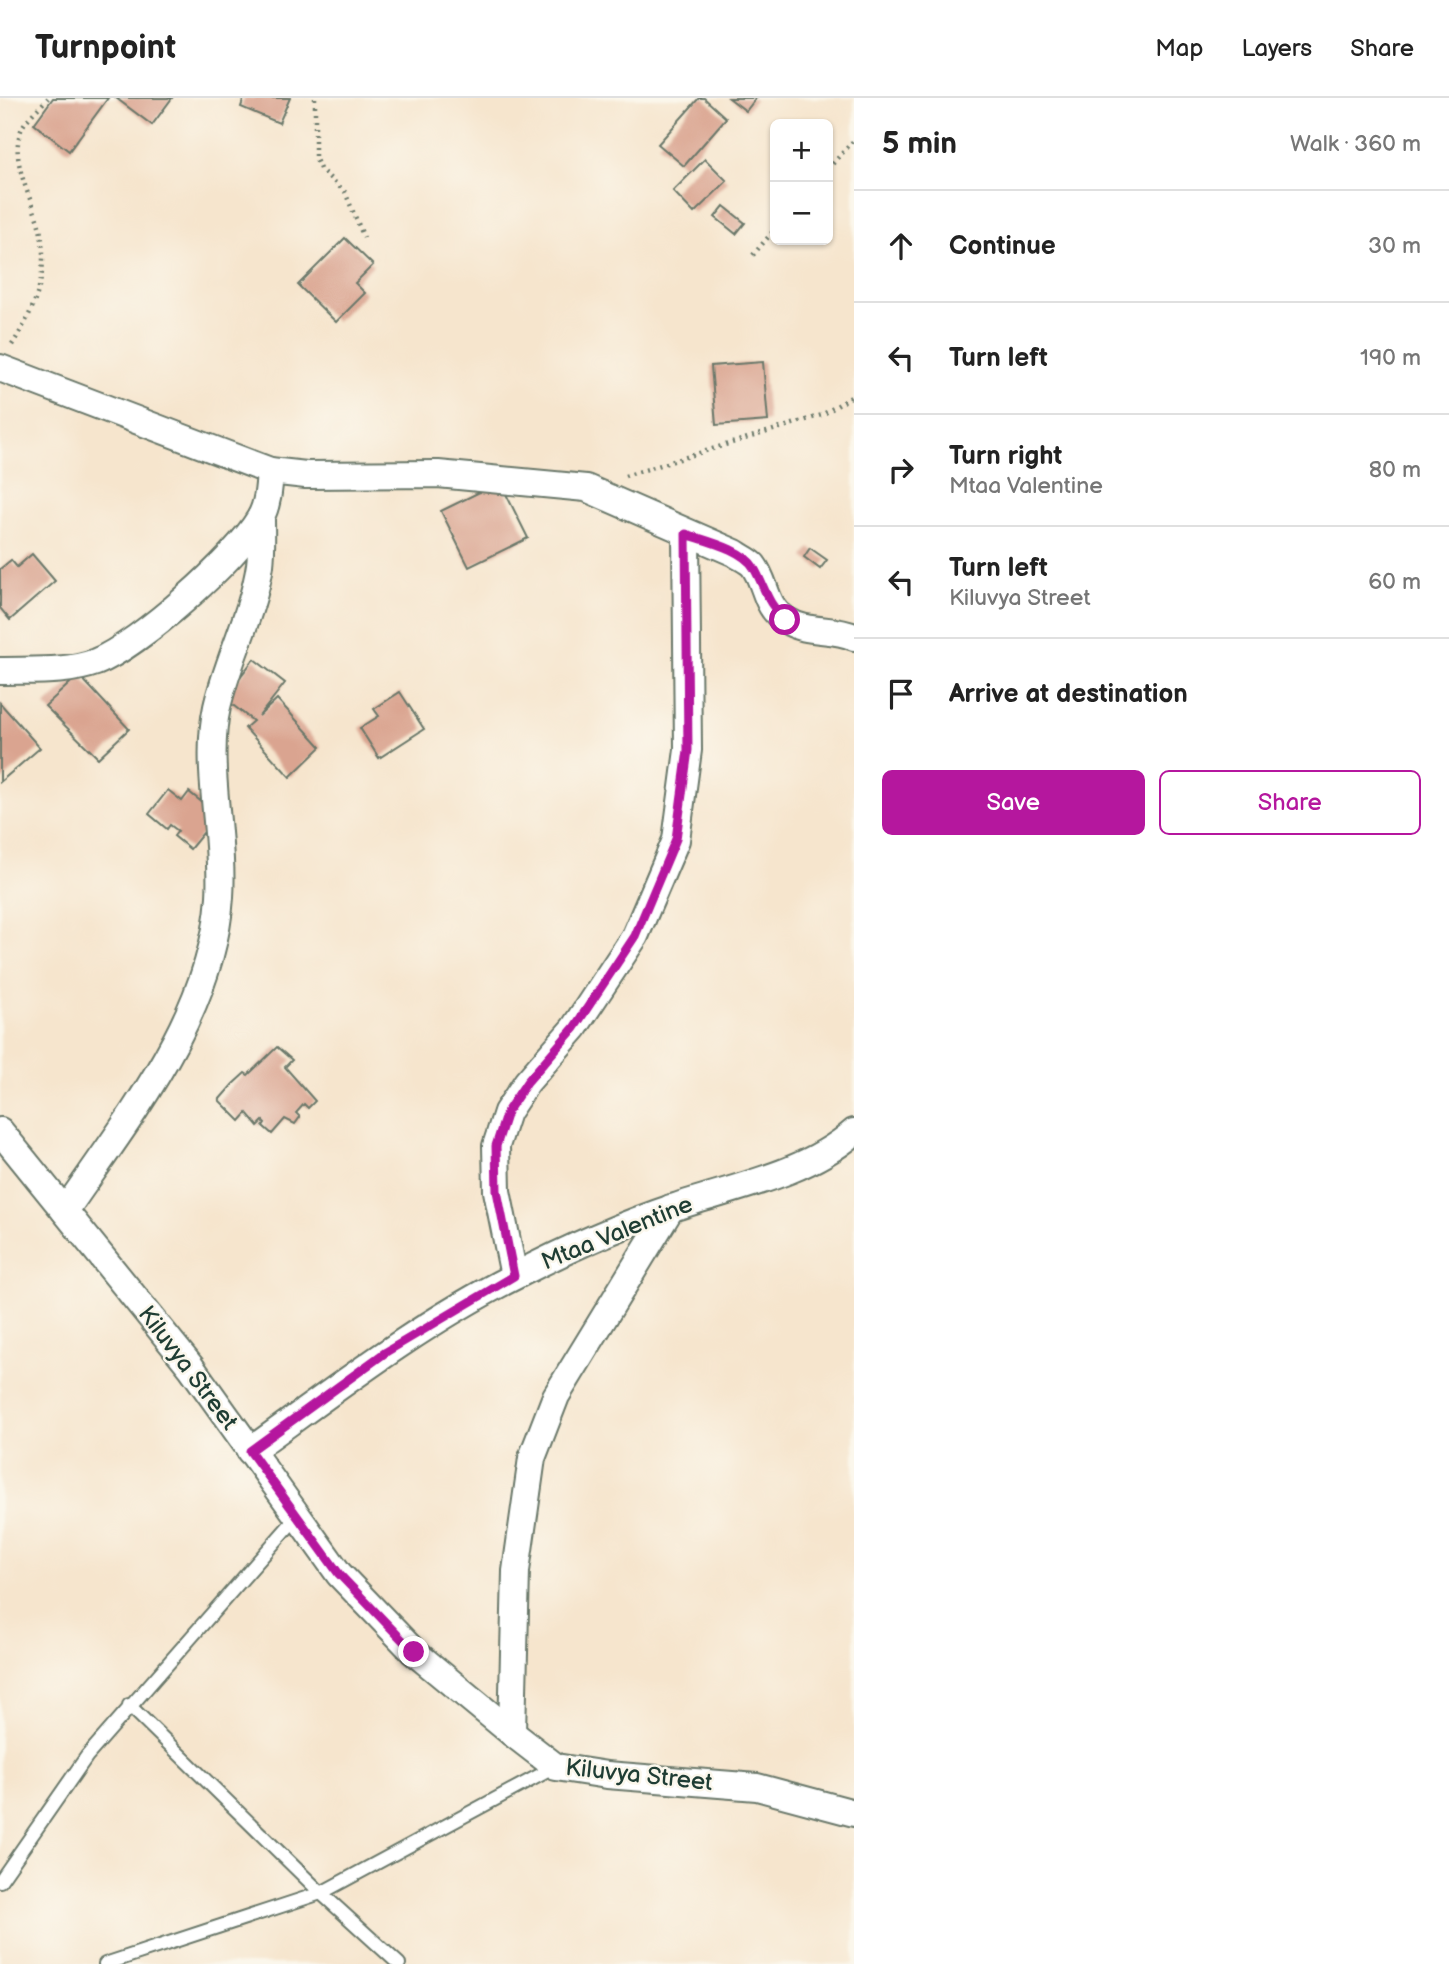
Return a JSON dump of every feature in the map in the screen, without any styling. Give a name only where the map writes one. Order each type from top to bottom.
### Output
[{"type":"street","points":[[3,361],[270,471],[306,475],[438,474],[586,488],[686,534],[735,553],[753,566],[770,606],[785,620],[803,629],[835,631],[854,637]]},
{"type":"street","points":[[65,1211],[161,1067],[190,1009],[212,953],[219,897],[220,849],[213,749],[217,707],[260,565],[261,517],[270,471]]},
{"type":"street","points":[[0,671],[60,670],[95,662],[136,639],[217,568],[261,517]]},
{"type":"street","points":[[514,1276],[497,1191],[496,1146],[507,1112],[527,1082],[574,1028],[635,936],[676,839],[688,750],[686,534]]},
{"type":"street","name":"Kiluvya Street","points":[[0,1131],[191,1367],[296,1518],[339,1574],[414,1652],[512,1733],[556,1767],[607,1775],[757,1787],[854,1813]]},
{"type":"street","name":"Mtaa Valentine","points":[[250,1451],[386,1352],[514,1276],[671,1208],[781,1172],[834,1150],[854,1132]]},
{"type":"street","points":[[512,1733],[516,1571],[532,1458],[556,1396],[671,1208]]},
{"type":"lane","points":[[0,1881],[87,1756],[296,1518]]},
{"type":"lane","points":[[129,1705],[321,1893],[399,1964]]},
{"type":"lane","points":[[105,1964],[321,1893],[556,1767]]},
{"type":"path","points":[[3,361],[32,314],[44,270],[42,238],[20,163],[19,145],[23,126],[48,98]]},
{"type":"path","points":[[315,98],[315,157],[320,169],[345,192],[364,238]]},
{"type":"path","points":[[833,163],[854,139]]},
{"type":"path","points":[[753,255],[770,235]]},
{"type":"path","points":[[586,488],[822,415],[854,395]]},
{"type":"building","points":[[53,98],[108,98],[69,151],[34,124]]},
{"type":"building","points":[[116,98],[172,98],[152,125]]},
{"type":"building","points":[[244,98],[290,98],[279,123],[241,107]]},
{"type":"building","points":[[699,98],[704,98],[726,118],[684,166],[658,144]]},
{"type":"building","points":[[729,98],[756,98],[746,111]]},
{"type":"building","points":[[705,159],[727,181],[694,213],[673,191]]},
{"type":"building","points":[[724,206],[745,223],[736,234],[715,217]]},
{"type":"building","points":[[345,238],[373,265],[355,283],[365,293],[336,322],[298,285]]},
{"type":"building","points":[[763,362],[768,421],[716,425],[711,366]]},
{"type":"building","points":[[500,482],[528,538],[469,567],[441,511]]},
{"type":"building","points":[[810,548],[827,560],[820,569],[804,557]]},
{"type":"building","points":[[32,554],[55,581],[10,620],[0,608],[0,569],[11,560],[17,567]]},
{"type":"building","points":[[254,659],[285,683],[259,716],[277,699],[321,747],[290,777],[245,728],[253,721],[224,698]]},
{"type":"building","points":[[79,675],[129,729],[98,758],[45,706]]},
{"type":"building","points":[[400,692],[424,729],[379,758],[360,728],[379,716],[374,709]]},
{"type":"building","points":[[0,703],[40,748],[0,782]]},
{"type":"building","points":[[168,790],[182,801],[189,792],[218,815],[190,849],[174,836],[178,831],[170,825],[167,829],[149,814]]},
{"type":"building","points":[[277,1047],[292,1060],[285,1067],[315,1101],[308,1108],[304,1104],[296,1113],[300,1117],[295,1124],[285,1119],[272,1134],[263,1126],[263,1121],[258,1126],[247,1113],[240,1121],[219,1100],[245,1073],[248,1075]]},
{"type":"route","points":[[414,1652],[339,1574],[250,1451],[386,1352],[514,1276],[497,1191],[496,1146],[507,1112],[527,1082],[574,1028],[635,936],[676,839],[688,750],[686,534],[735,553],[753,566],[770,606],[785,620]]}]
